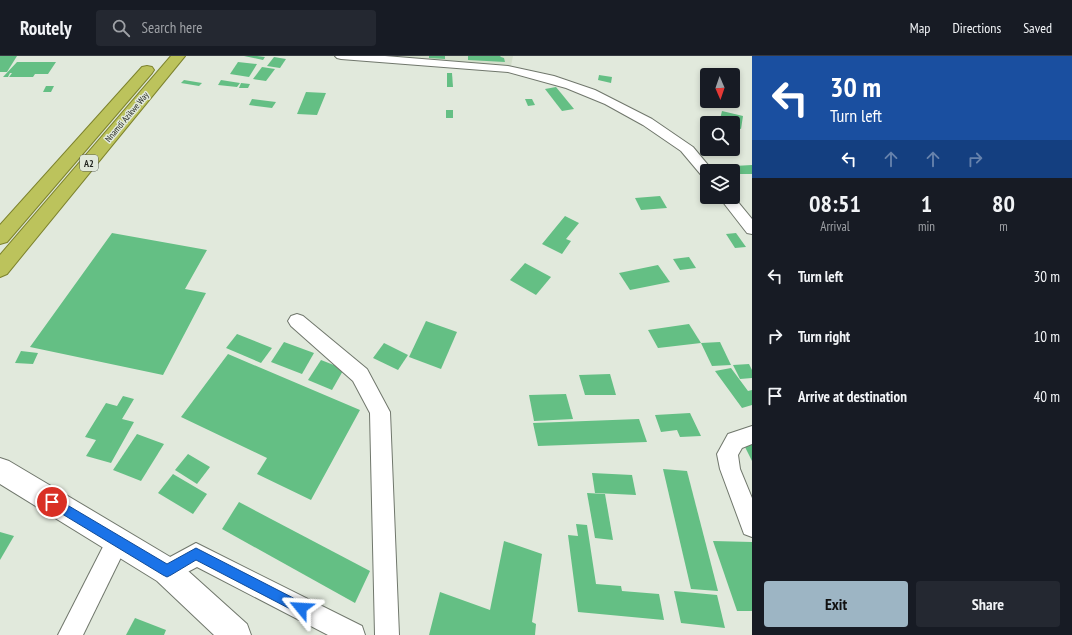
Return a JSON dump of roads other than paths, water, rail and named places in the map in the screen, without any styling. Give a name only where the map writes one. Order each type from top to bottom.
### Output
[{"type":"highway","name":"Nnamdi Azikwe Way","points":[[0,237],[160,56]]},
{"type":"highway","name":"Nnamdi Azikwe Way","points":[[0,269],[178,56]]},
{"type":"street","points":[[341,56],[508,69],[534,74],[569,84],[612,102],[654,126],[688,150],[700,165]]},
{"type":"street","points":[[732,204],[752,229]]},
{"type":"street","points":[[297,321],[360,375],[380,412],[387,635]]},
{"type":"street","points":[[752,434],[735,441],[726,454],[730,469],[752,526]]},
{"type":"street","points":[[0,470],[167,571],[236,635]]},
{"type":"street","points":[[70,635],[118,541]]},
{"type":"street","points":[[167,571],[196,554],[353,635]]}]
